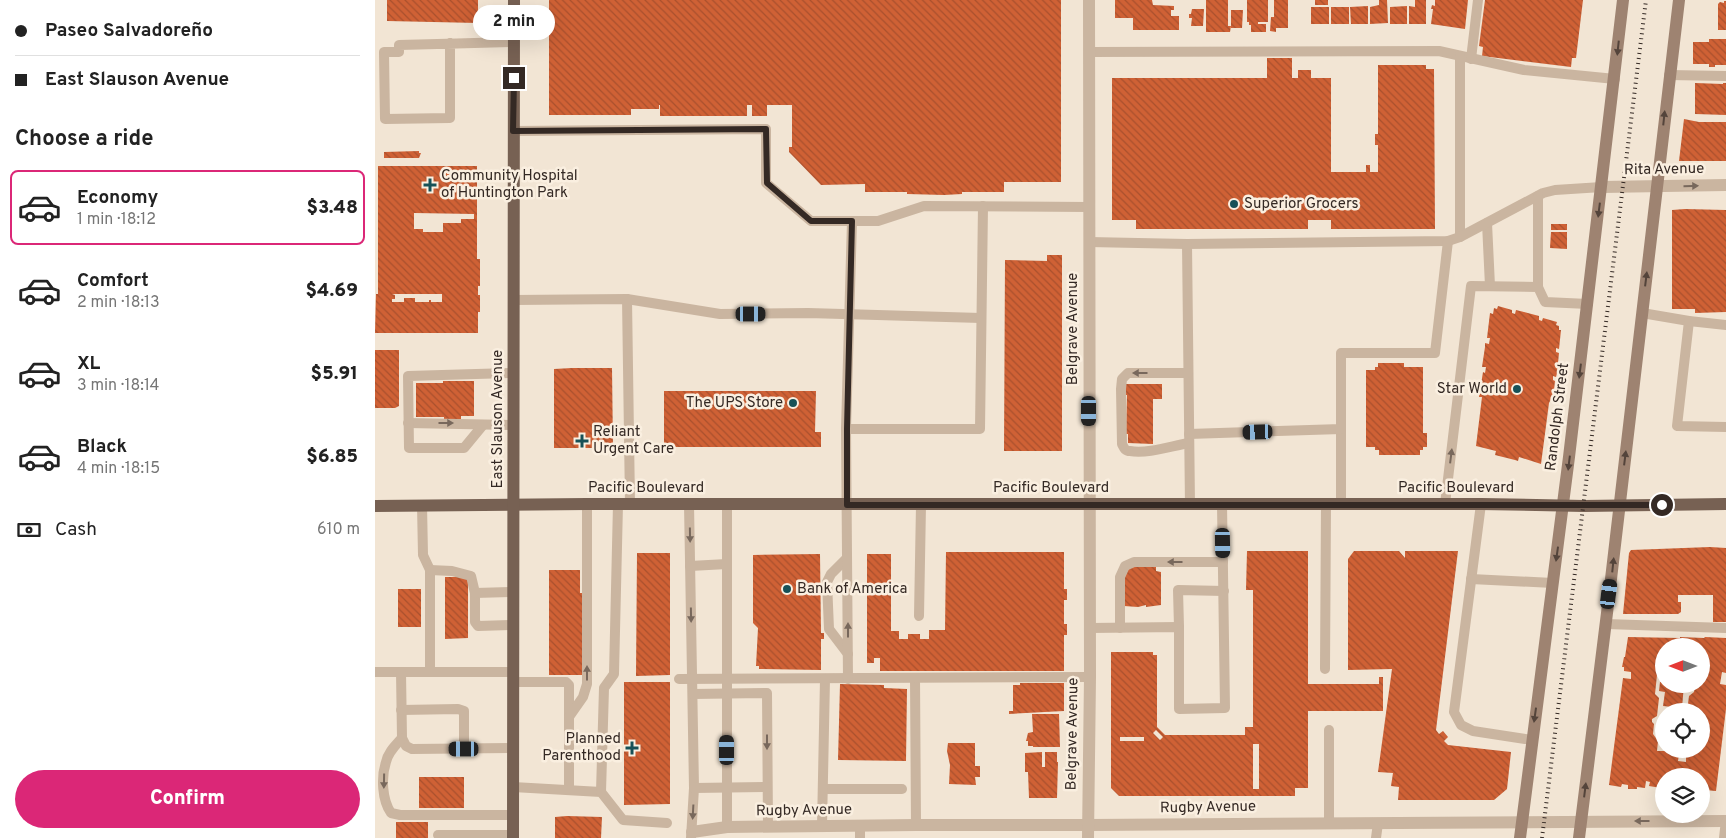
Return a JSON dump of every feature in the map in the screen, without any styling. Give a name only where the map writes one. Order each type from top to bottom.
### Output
[{"type":"main road","name":"East Slauson Avenue","points":[[513,836],[515,504],[514,0]]},
{"type":"main road","name":"Pacific Boulevard","points":[[375,506],[515,504],[1481,504],[1619,506],[1726,504]]},
{"type":"street","name":"Belgrave Avenue","points":[[1089,0],[1089,832]]},
{"type":"street","name":"Randolph Street","points":[[1521,838],[1588,304],[1623,0]]},
{"type":"street","points":[[1579,838],[1679,0]]},
{"type":"street","name":"Rita Avenue","points":[[1602,187],[1726,186]]},
{"type":"street","name":"Rugby Avenue","points":[[691,835],[727,828],[822,826],[860,832],[917,825],[1089,832],[1329,823],[1726,821]]},
{"type":"lane","points":[[1471,59],[1478,0]]},
{"type":"lane","points":[[450,43],[450,118],[385,119],[380,86],[380,52],[399,52],[399,45],[450,43],[514,42]]},
{"type":"lane","points":[[1089,52],[1439,52],[1524,70],[1615,80]]},
{"type":"lane","points":[[1460,56],[1460,237]]},
{"type":"lane","points":[[1669,75],[1726,76]]},
{"type":"lane","points":[[513,131],[766,129],[767,183],[811,221],[878,221],[924,206],[1089,207]]},
{"type":"lane","points":[[1089,242],[1187,244],[1448,241],[1460,237],[1538,196],[1555,190],[1602,187]]},
{"type":"lane","points":[[1538,196],[1538,287],[1545,302],[1588,304]]},
{"type":"lane","points":[[847,429],[980,430],[983,206]]},
{"type":"lane","points":[[848,679],[847,429],[852,221]]},
{"type":"lane","points":[[1487,223],[1490,286]]},
{"type":"lane","points":[[1341,504],[1341,354],[1435,353],[1448,241]]},
{"type":"lane","points":[[1187,244],[1189,505]]},
{"type":"lane","points":[[1445,504],[1471,286],[1538,287]]},
{"type":"lane","points":[[514,300],[627,300],[720,314],[851,314],[981,318]]},
{"type":"lane","points":[[627,300],[624,504],[615,674],[604,688],[601,792],[623,820],[667,823]]},
{"type":"lane","points":[[1641,313],[1689,322],[1726,325]]},
{"type":"lane","points":[[1689,322],[1677,426],[1726,427]]},
{"type":"lane","points":[[483,425],[464,448],[409,448],[408,376],[514,373]]},
{"type":"lane","points":[[1188,373],[1127,373],[1122,378],[1122,444],[1124,448],[1128,451],[1147,451],[1189,438],[1341,429]]},
{"type":"lane","points":[[408,423],[514,425]]},
{"type":"lane","points":[[569,717],[583,697],[587,684],[587,504]]},
{"type":"lane","points":[[689,504],[694,788],[691,835]]},
{"type":"lane","points":[[727,504],[727,828]]},
{"type":"lane","points":[[1223,504],[1223,562],[1224,591],[1225,708],[1179,709],[1178,590],[1224,591]]},
{"type":"lane","points":[[1325,669],[1326,504]]},
{"type":"lane","points":[[1481,504],[1454,712],[1461,725],[1473,731],[1532,740]]},
{"type":"lane","points":[[422,505],[423,555],[430,570],[430,672]]},
{"type":"lane","points":[[919,616],[921,505]]},
{"type":"lane","points":[[847,558],[831,574],[827,582],[829,629],[848,654]]},
{"type":"lane","points":[[1120,628],[1120,577],[1125,566],[1134,562],[1223,562]]},
{"type":"lane","points":[[691,566],[727,564]]},
{"type":"lane","points":[[430,570],[452,571],[471,576],[475,593],[475,622],[478,626],[513,625]]},
{"type":"lane","points":[[1471,579],[1553,583]]},
{"type":"lane","points":[[475,593],[514,592]]},
{"type":"lane","points":[[1606,624],[1726,628]]},
{"type":"lane","points":[[1090,628],[1179,627]]},
{"type":"lane","points":[[375,672],[430,672],[566,682],[569,685],[569,790]]},
{"type":"lane","points":[[401,672],[402,738],[406,746],[412,749],[513,748]]},
{"type":"lane","points":[[679,679],[1090,677]]},
{"type":"lane","points":[[915,678],[917,825]]},
{"type":"lane","points":[[822,826],[825,679]]},
{"type":"lane","points":[[693,694],[767,693],[768,828]]},
{"type":"lane","points":[[401,710],[458,709],[464,711],[464,749]]},
{"type":"lane","points":[[1329,730],[1329,823]]},
{"type":"lane","points":[[402,738],[386,761],[384,772],[386,806],[391,813],[416,815],[513,814]]},
{"type":"lane","points":[[513,787],[601,792]]},
{"type":"lane","points":[[694,788],[767,787]]},
{"type":"lane","points":[[823,789],[902,789]]},
{"type":"lane","points":[[1723,838],[1726,821]]},
{"type":"lane","points":[[1376,838],[1378,823]]},
{"type":"lane","points":[[438,835],[513,836]]},
{"type":"building","points":[[387,0],[478,0],[478,23],[387,21]]},
{"type":"building","points":[[549,0],[1061,0],[1061,182],[1004,182],[1004,192],[962,192],[962,194],[944,195],[907,194],[907,192],[865,192],[865,184],[821,185],[789,152],[789,147],[792,147],[792,105],[767,105],[767,116],[752,116],[752,105],[747,105],[747,116],[660,116],[660,105],[659,109],[631,109],[631,115],[549,115]]},
{"type":"building","points":[[1115,0],[1152,0],[1153,5],[1174,6],[1174,10],[1171,10],[1171,16],[1179,16],[1179,30],[1133,30],[1133,18],[1115,18]]},
{"type":"building","points":[[1206,0],[1228,0],[1228,26],[1231,26],[1230,32],[1206,32]]},
{"type":"building","points":[[1247,0],[1268,0],[1268,22],[1258,22],[1258,24],[1266,24],[1266,32],[1251,32],[1251,25],[1247,22]]},
{"type":"building","points":[[1274,0],[1288,0],[1288,28],[1276,28],[1276,32],[1270,31],[1271,17],[1274,17]]},
{"type":"building","points":[[1315,0],[1328,0],[1328,5],[1315,5]]},
{"type":"building","points":[[1379,0],[1387,0],[1388,23],[1370,24],[1370,7],[1379,5]]},
{"type":"building","points":[[1415,0],[1426,0],[1426,24],[1409,24],[1409,6],[1415,7]]},
{"type":"building","points":[[1435,0],[1468,0],[1465,29],[1431,24],[1433,9],[1431,9],[1432,5],[1435,6]]},
{"type":"building","points":[[1485,0],[1583,0],[1576,58],[1572,58],[1571,67],[1482,56],[1483,47],[1479,46]]},
{"type":"building","points":[[1726,1],[1726,30],[1718,30],[1718,4],[1720,2],[1724,3]]},
{"type":"building","points":[[1368,6],[1368,24],[1351,24],[1350,7]]},
{"type":"building","points":[[1407,6],[1407,24],[1390,24],[1390,7]]},
{"type":"building","points":[[1311,7],[1329,7],[1329,24],[1311,24]]},
{"type":"building","points":[[1331,7],[1349,7],[1349,24],[1331,24]]},
{"type":"building","points":[[1192,9],[1204,9],[1203,26],[1191,26],[1192,18],[1189,18],[1189,14],[1191,14]]},
{"type":"building","points":[[1231,10],[1243,10],[1242,28],[1231,28]]},
{"type":"building","points":[[1709,39],[1726,39],[1726,65],[1709,67],[1709,64],[1693,64],[1693,42],[1709,42]]},
{"type":"building","points":[[1267,58],[1292,58],[1292,78],[1298,78],[1298,70],[1311,70],[1311,78],[1331,78],[1331,172],[1366,172],[1366,165],[1370,165],[1370,172],[1378,172],[1378,145],[1375,145],[1375,134],[1378,134],[1378,65],[1426,65],[1426,69],[1434,69],[1435,229],[1331,229],[1331,220],[1308,220],[1308,229],[1136,229],[1136,220],[1112,220],[1112,78],[1267,78]]},
{"type":"building","points":[[1695,83],[1726,83],[1726,115],[1695,114]]},
{"type":"building","points":[[1684,119],[1699,122],[1726,122],[1726,161],[1679,161]]},
{"type":"building","points":[[419,151],[421,153],[419,158],[384,158],[384,152]]},
{"type":"building","points":[[378,166],[477,166],[477,259],[480,259],[478,333],[375,333],[376,294],[378,294]],"holes":[[[414,213],[474,214],[474,219],[461,219],[461,223],[443,223],[443,232],[423,232],[423,229],[414,229]],[[392,294],[442,294],[442,302],[431,302],[431,300],[429,302],[415,302],[415,298],[404,298],[404,302],[392,302],[392,299],[395,299],[395,295]]]},
{"type":"building","points":[[1672,210],[1726,210],[1726,312],[1695,313],[1695,309],[1672,309]]},
{"type":"building","points":[[1551,224],[1567,224],[1567,230],[1551,230]]},
{"type":"building","points":[[1551,232],[1567,232],[1567,249],[1550,248]]},
{"type":"building","points":[[1047,255],[1062,255],[1062,451],[1004,451],[1005,260],[1047,261]]},
{"type":"building","name":"Star World","points":[[1498,306],[1512,310],[1512,313],[1515,314],[1516,310],[1539,316],[1539,320],[1542,321],[1543,318],[1557,322],[1556,325],[1561,330],[1559,349],[1556,348],[1556,352],[1559,353],[1557,373],[1556,377],[1553,376],[1555,381],[1553,399],[1549,403],[1541,464],[1519,457],[1518,461],[1495,455],[1496,451],[1476,446],[1482,397],[1479,397],[1483,372],[1485,373],[1486,367],[1482,367],[1485,343],[1489,344],[1490,338],[1487,338],[1490,313],[1493,314],[1494,308],[1497,309]]},
{"type":"building","points":[[375,350],[399,350],[399,406],[395,408],[375,408]]},
{"type":"building","points":[[1378,363],[1404,363],[1404,367],[1423,367],[1423,433],[1427,433],[1427,447],[1423,447],[1423,450],[1420,450],[1420,455],[1379,455],[1379,450],[1375,450],[1375,447],[1366,447],[1366,370],[1375,370],[1375,367],[1378,367]]},
{"type":"building","points":[[612,368],[613,448],[554,448],[554,369]]},
{"type":"building","points":[[443,381],[474,381],[474,416],[461,416],[461,419],[416,417],[416,383],[443,383]]},
{"type":"building","points":[[1124,384],[1162,384],[1162,399],[1153,399],[1153,444],[1128,443],[1128,434],[1126,434],[1127,395],[1124,395]]},
{"type":"building","points":[[664,391],[816,391],[815,432],[821,432],[821,447],[664,447]]},
{"type":"building","points":[[1726,548],[1726,622],[1713,622],[1713,595],[1678,595],[1678,602],[1681,602],[1681,612],[1678,614],[1623,614],[1629,553],[1631,550]]},
{"type":"building","points":[[1247,551],[1308,551],[1308,684],[1379,684],[1379,677],[1383,677],[1383,711],[1308,711],[1308,788],[1295,788],[1295,796],[1119,796],[1111,788],[1111,652],[1153,652],[1153,655],[1157,655],[1157,727],[1165,735],[1245,735],[1245,727],[1253,727],[1253,590],[1246,590]],"holes":[[[1156,730],[1163,737],[1160,740],[1153,733]],[[1120,737],[1144,737],[1144,741],[1120,741]],[[1253,744],[1259,744],[1259,789],[1253,789]]]},
{"type":"building","points":[[1354,551],[1399,551],[1405,558],[1405,551],[1458,551],[1436,730],[1439,734],[1443,731],[1448,737],[1444,741],[1448,745],[1511,752],[1507,789],[1494,800],[1398,800],[1399,787],[1391,786],[1393,773],[1378,772],[1392,669],[1348,670],[1348,559]]},
{"type":"building","points":[[946,552],[1064,552],[1064,589],[1067,589],[1067,600],[1064,600],[1064,624],[1067,624],[1067,635],[1064,635],[1064,671],[880,671],[880,658],[874,658],[874,663],[867,663],[867,554],[891,554],[891,631],[899,631],[899,639],[908,639],[908,634],[920,634],[920,639],[929,639],[929,630],[945,630]]},
{"type":"building","points":[[637,553],[670,553],[670,675],[636,676]]},
{"type":"building","name":"Bank of America","points":[[820,554],[821,633],[824,633],[824,639],[821,639],[821,670],[759,669],[759,666],[756,666],[758,628],[753,623],[753,555]]},
{"type":"building","points":[[1132,566],[1156,566],[1156,571],[1161,572],[1161,605],[1146,607],[1146,605],[1138,607],[1124,606],[1124,579],[1127,571]]},
{"type":"building","points":[[549,570],[580,570],[580,593],[585,593],[585,675],[549,675]]},
{"type":"building","points":[[445,577],[468,577],[468,638],[445,639]]},
{"type":"building","points":[[398,589],[421,589],[421,627],[398,627]]},
{"type":"building","points":[[1628,637],[1680,638],[1655,638],[1655,694],[1659,698],[1658,703],[1655,703],[1655,717],[1652,719],[1654,724],[1653,734],[1655,737],[1655,758],[1678,758],[1678,761],[1686,762],[1686,758],[1710,758],[1710,703],[1688,703],[1689,696],[1693,693],[1710,693],[1710,638],[1704,638],[1705,637],[1726,638],[1726,673],[1722,672],[1720,684],[1726,685],[1726,709],[1716,791],[1710,790],[1710,768],[1655,768],[1655,787],[1649,786],[1650,782],[1646,781],[1645,788],[1637,787],[1637,789],[1628,789],[1628,785],[1622,784],[1621,787],[1609,785],[1623,678],[1631,679],[1631,672],[1624,671],[1624,667],[1622,667]]},
{"type":"building","points":[[624,682],[670,682],[670,804],[624,805]]},
{"type":"building","points":[[1020,683],[1064,683],[1064,711],[1009,714],[1009,711],[1013,711],[1013,685],[1020,685]]},
{"type":"building","points":[[840,684],[884,685],[884,688],[907,689],[906,761],[838,760]]},
{"type":"building","points":[[1665,693],[1683,693],[1682,703],[1663,703]]},
{"type":"building","points":[[1032,714],[1059,714],[1060,747],[1028,746],[1028,741],[1026,741],[1028,733],[1033,732]]},
{"type":"building","points":[[948,743],[975,743],[975,766],[980,766],[980,777],[975,777],[976,785],[949,784]]},
{"type":"building","points":[[1042,752],[1042,767],[1045,767],[1045,752],[1057,752],[1057,798],[1029,798],[1028,772],[1025,772],[1025,753]]},
{"type":"building","points":[[419,777],[464,777],[464,808],[419,808]]},
{"type":"building","points":[[555,817],[602,817],[601,838],[555,838]]},
{"type":"building","points":[[396,822],[428,822],[428,838],[396,838]]},
{"type":"railway","points":[[1542,838],[1646,0]]},
{"type":"place","name":"Community Hospital of Huntington Park","points":[[430,185]]},
{"type":"place","name":"Superior Grocers","points":[[1234,204]]},
{"type":"place","name":"Star World","points":[[1517,389]]},
{"type":"place","name":"The UPS Store","points":[[793,403]]},
{"type":"place","name":"Reliant Urgent Care","points":[[582,441]]},
{"type":"place","name":"Bank of America","points":[[787,589]]},
{"type":"place","name":"Planned Parenthood","points":[[632,748]]},
{"type":"route","points":[[514,78],[513,131],[766,129],[767,183],[811,221],[852,221],[847,505],[1662,505]]}]
